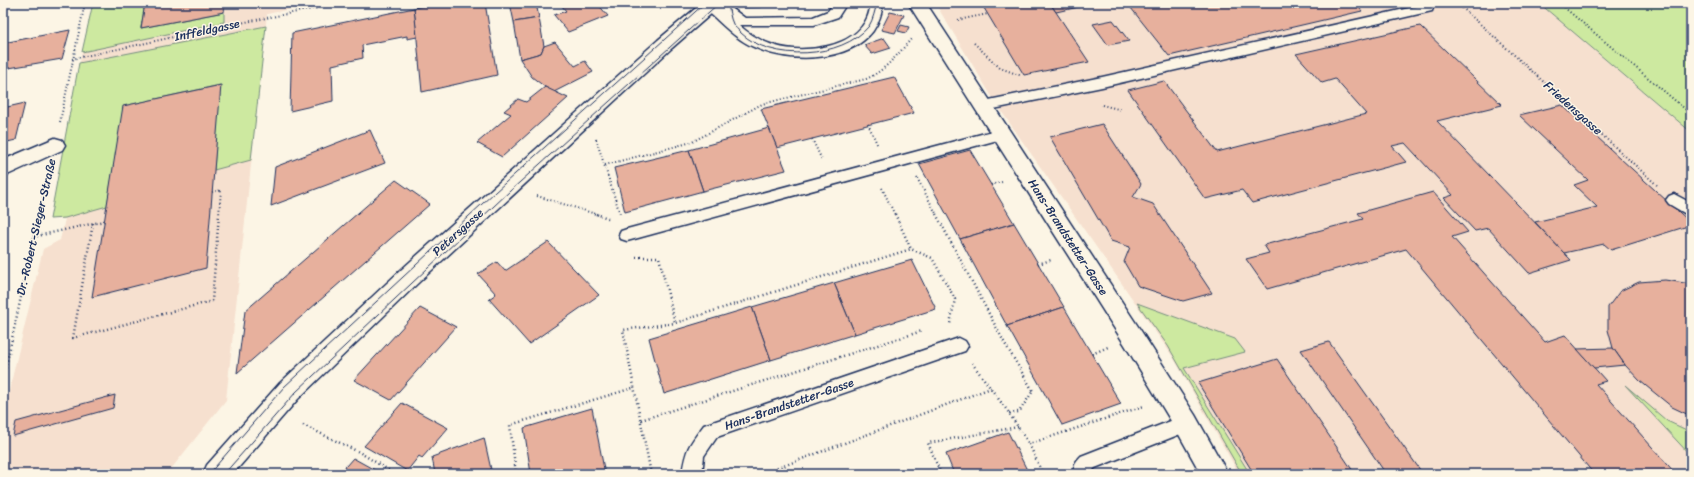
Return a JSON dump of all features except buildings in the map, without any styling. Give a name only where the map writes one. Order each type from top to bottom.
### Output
[{"type":"street","name":"Hans-Brandstetter-Gasse","points":[[916,3],[984,106],[1000,134],[1078,251],[1186,423],[1215,474]]},
{"type":"street","name":"Petersgasse","points":[[216,474],[289,391],[347,336],[458,232],[665,44],[714,4]]},
{"type":"street","name":"Dr.-Robert-Sieger-Straße","points":[[3,169],[55,145]]},
{"type":"lane","points":[[714,4],[755,3]]},
{"type":"lane","points":[[714,4],[742,22],[814,21],[833,14],[842,3]]},
{"type":"lane","points":[[714,4],[737,32],[750,40],[771,49],[799,53],[814,53],[839,47],[856,39],[869,28],[877,12],[877,3]]},
{"type":"lane","points":[[984,106],[1060,91],[1427,8]]},
{"type":"lane","points":[[624,228],[873,168],[1000,134]]},
{"type":"lane","points":[[1674,200],[1691,211]]},
{"type":"lane","name":"Hans-Brandstetter-Gasse","points":[[692,474],[694,452],[711,431],[960,346]]},
{"type":"lane","points":[[1084,474],[1083,467],[1088,462],[1186,423]]},
{"type":"path","name":"Dr.-Robert-Sieger-Straße","points":[[3,380],[85,3]]},
{"type":"path","name":"Inffeldgasse","points":[[72,59],[215,28],[343,3]]},
{"type":"path","name":"Friedensgasse","points":[[1457,3],[1674,200]]},
{"type":"path","points":[[1559,3],[1691,114]]},
{"type":"path","points":[[960,26],[955,20],[988,14]]},
{"type":"path","points":[[605,165],[692,142],[762,104],[877,74],[890,64],[913,38]]},
{"type":"path","points":[[972,42],[1000,68],[1095,104],[1122,110]]},
{"type":"path","points":[[868,124],[880,150]]},
{"type":"path","points":[[596,138],[632,257],[659,257],[675,323]]},
{"type":"path","points":[[812,139],[824,165]]},
{"type":"path","points":[[907,158],[1004,342],[1033,391],[1020,412],[1009,413]]},
{"type":"path","points":[[873,168],[911,249]]},
{"type":"path","points":[[93,224],[73,338],[212,301],[221,190],[212,192]]},
{"type":"path","points":[[535,195],[604,218],[624,228]]},
{"type":"path","points":[[33,237],[104,221]]},
{"type":"path","points":[[651,474],[623,330],[675,323],[911,249],[932,258],[955,299],[950,322],[960,346],[1009,413],[1029,444],[1043,474]]},
{"type":"path","points":[[942,325],[950,322]]},
{"type":"path","points":[[641,420],[927,330]]},
{"type":"path","points":[[516,474],[510,425],[634,388]]},
{"type":"path","points":[[762,474],[990,388]]},
{"type":"path","points":[[1029,444],[1145,406]]},
{"type":"path","points":[[303,424],[359,452],[395,474]]},
{"type":"path","points":[[941,474],[928,443],[1018,427]]},
{"type":"shaded area","points":[[93,3],[319,3],[267,14],[226,400],[167,474],[3,474],[3,416],[43,249],[60,240],[65,219],[50,219],[82,52]]},
{"type":"shaded area","points":[[935,3],[1539,3],[1691,132],[1691,474],[1239,474],[1173,357],[997,105]]},
{"type":"green space","points":[[93,3],[145,3],[141,28],[224,12],[224,22],[82,52]]},
{"type":"green space","points":[[1539,3],[1691,3],[1691,132]]},
{"type":"green space","points":[[266,26],[251,160],[214,170],[220,85],[124,106],[107,206],[65,218],[50,219],[79,63]]},
{"type":"green space","points":[[1137,303],[1235,339],[1245,352],[1184,368],[1250,474],[1242,474],[1168,346]]},
{"type":"green space","points":[[1625,385],[1667,421],[1691,432],[1691,456]]},
{"type":"tram line","points":[[209,474],[284,387],[495,192],[705,3]]},
{"type":"tram line","points":[[224,474],[296,392],[510,191],[719,3]]},
{"type":"tram line","points":[[728,3],[732,22],[741,33],[754,42],[770,49],[806,53],[842,45],[857,37],[869,26],[877,3]]}]
